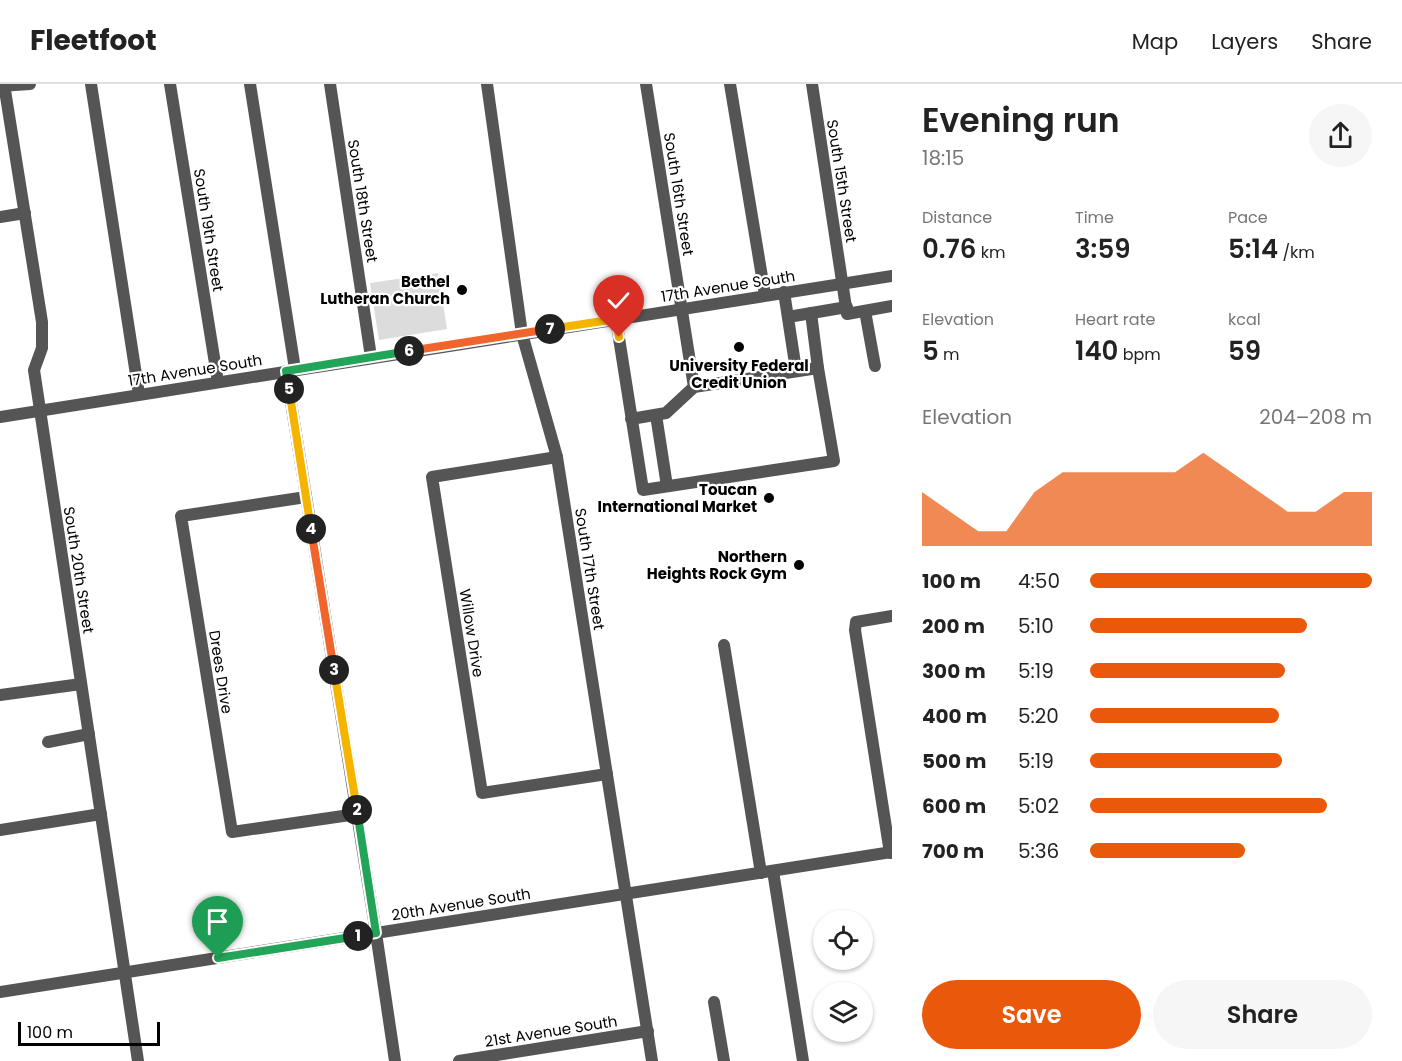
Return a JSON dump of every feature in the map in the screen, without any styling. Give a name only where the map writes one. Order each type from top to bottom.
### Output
[{"type":"street","points":[[3,85],[30,84]]},
{"type":"street","points":[[91,84],[139,394]]},
{"type":"street","name":"South 19th Street","points":[[170,84],[218,382]]},
{"type":"street","points":[[250,84],[291,370],[306,497],[395,1061]]},
{"type":"street","name":"South 18th Street","points":[[330,84],[371,357]]},
{"type":"street","name":"South 17th Street","points":[[487,84],[522,334],[557,456],[652,1061]]},
{"type":"street","name":"South 16th Street","points":[[646,84],[694,387]]},
{"type":"street","points":[[730,84],[765,295]]},
{"type":"street","name":"South 15th Street","points":[[812,84],[846,307]]},
{"type":"street","name":"South 20th Street","points":[[3,85],[42,322],[42,348],[34,370],[138,1061]]},
{"type":"street","points":[[0,218],[25,213]]},
{"type":"street","name":"17th Avenue South","points":[[0,417],[892,276]]},
{"type":"street","points":[[784,292],[796,370]]},
{"type":"street","points":[[788,317],[846,307],[847,314],[892,306]]},
{"type":"street","points":[[865,311],[875,366]]},
{"type":"street","points":[[616,319],[643,490],[834,461],[811,313]]},
{"type":"street","points":[[631,419],[666,413],[694,387],[818,368]]},
{"type":"street","points":[[656,415],[667,486]]},
{"type":"street","name":"Willow Drive","points":[[557,456],[432,477],[482,793],[607,774]]},
{"type":"street","name":"Drees Drive","points":[[306,497],[181,516],[209,692],[232,832],[357,814]]},
{"type":"street","points":[[891,853],[855,630],[856,622],[892,616]]},
{"type":"street","points":[[724,645],[803,1061]]},
{"type":"street","points":[[0,695],[81,684]]},
{"type":"street","points":[[48,742],[89,734]]},
{"type":"street","points":[[0,830],[101,814]]},
{"type":"street","name":"20th Avenue South","points":[[0,992],[891,853]]},
{"type":"street","points":[[714,1002],[724,1061]]},
{"type":"street","name":"21st Avenue South","points":[[459,1061],[648,1031]]},
{"type":"shaded area","points":[[438,273],[447,329],[379,340],[370,283]]},
{"type":"place","name":"Bethel Lutheran Church","points":[[462,290]]},
{"type":"place","name":"University Federal Credit Union","points":[[739,347]]},
{"type":"place","name":"Toucan International Market","points":[[769,498]]},
{"type":"place","name":"Northern Heights Rock Gym","points":[[799,565]]},
{"type":"route","points":[[218,958],[376,933],[286,371],[616,319],[619,337]]}]
